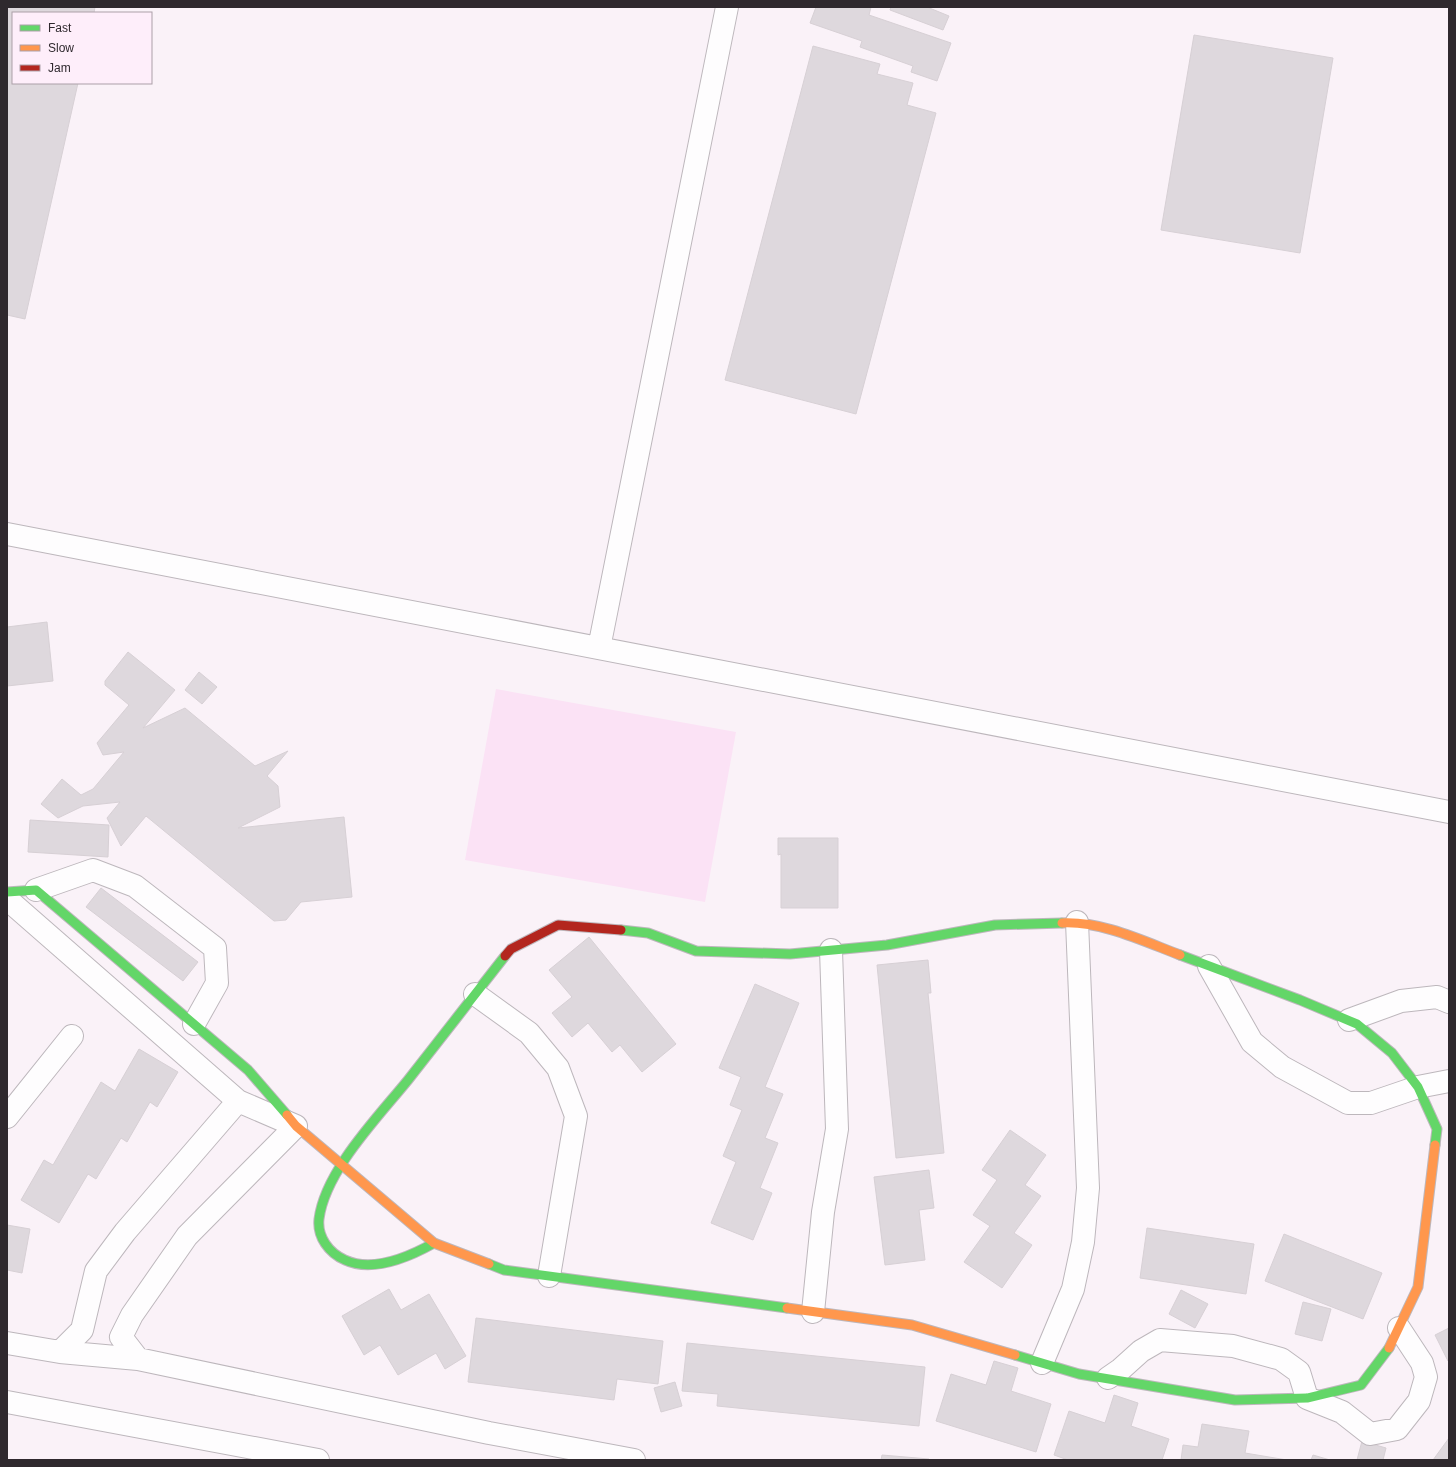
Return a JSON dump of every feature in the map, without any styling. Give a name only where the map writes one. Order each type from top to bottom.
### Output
[{"type":"street","points":[[599,648],[727,7]]},
{"type":"street","points":[[7,534],[1449,812]]},
{"type":"street","points":[[7,892],[36,890],[93,870],[135,886],[215,948],[217,983],[194,1024]]},
{"type":"street","points":[[36,890],[248,1070],[296,1126],[341,1164],[434,1243],[504,1270],[912,1325],[1079,1374],[1235,1400],[1307,1398],[1361,1385],[1390,1348],[1418,1287],[1431,1192],[1437,1129],[1418,1087],[1392,1053],[1357,1024],[1300,1000],[1121,933],[1077,922],[995,925],[887,945],[790,954],[696,951],[648,933],[606,928],[558,925],[510,949],[341,1164],[326,1194],[318,1225],[325,1248],[342,1261],[372,1265],[424,1250],[434,1243]]},
{"type":"street","points":[[7,899],[238,1101],[296,1126]]},
{"type":"street","points":[[1042,1363],[1073,1289],[1083,1242],[1088,1188],[1077,922]]},
{"type":"street","points":[[813,1312],[823,1212],[837,1129],[831,950]]},
{"type":"street","points":[[1209,966],[1252,1042],[1288,1071],[1348,1103],[1371,1103],[1418,1087],[1449,1081]]},
{"type":"street","points":[[475,994],[529,1033],[558,1068],[576,1116],[549,1276]]},
{"type":"street","points":[[1349,1020],[1401,1001],[1437,997],[1449,1002]]},
{"type":"street","points":[[7,1117],[72,1036]]},
{"type":"street","points":[[60,1352],[82,1330],[96,1271],[124,1232],[238,1101]]},
{"type":"street","points":[[138,1359],[121,1336],[132,1315],[187,1236],[296,1126]]},
{"type":"street","points":[[1307,1398],[1342,1412],[1370,1434],[1397,1429],[1419,1401],[1426,1377],[1422,1363],[1399,1328]]},
{"type":"street","points":[[1108,1378],[1121,1370],[1141,1351],[1160,1340],[1233,1346],[1281,1359],[1300,1372],[1307,1398]]},
{"type":"street","points":[[7,1343],[60,1352],[138,1359],[489,1433],[634,1460]]},
{"type":"street","points":[[7,1402],[318,1460]]},
{"type":"shaded area","points":[[496,689],[736,732],[705,902],[465,860]]},
{"type":"building","points":[[7,7],[95,7],[94,12],[12,12],[12,84],[78,84],[25,319],[7,315]]},
{"type":"building","points":[[816,7],[871,7],[869,15],[951,43],[937,81],[911,72],[913,66],[860,47],[862,41],[810,23]]},
{"type":"building","points":[[891,7],[927,7],[949,16],[943,30],[890,10]]},
{"type":"building","points":[[1194,35],[1333,58],[1300,253],[1161,230]]},
{"type":"building","points":[[813,46],[880,64],[877,74],[913,83],[907,105],[936,113],[856,414],[725,380]]},
{"type":"building","points":[[47,622],[53,681],[7,686],[7,627]]},
{"type":"building","points":[[128,652],[175,690],[143,728],[185,708],[255,766],[288,751],[267,776],[278,786],[280,807],[238,828],[344,817],[352,897],[301,902],[286,920],[274,921],[146,816],[121,846],[107,818],[120,802],[83,806],[58,818],[41,804],[62,779],[81,795],[93,789],[124,752],[103,755],[97,743],[129,705],[105,685],[105,681]]},
{"type":"building","points":[[199,672],[217,687],[202,704],[185,690]]},
{"type":"building","points":[[30,820],[109,825],[108,857],[28,852]]},
{"type":"building","points":[[778,838],[838,838],[838,908],[781,908],[781,854],[778,855]]},
{"type":"building","points":[[101,888],[198,962],[183,981],[86,907]]},
{"type":"building","points":[[589,937],[676,1044],[642,1072],[620,1045],[612,1052],[588,1023],[572,1037],[552,1013],[572,997],[549,970]]},
{"type":"building","points":[[928,960],[931,993],[928,993],[944,1153],[896,1158],[877,965]]},
{"type":"building","points":[[755,984],[799,1003],[765,1087],[783,1094],[765,1138],[778,1143],[760,1188],[772,1193],[753,1240],[711,1223],[736,1162],[723,1156],[742,1110],[730,1105],[741,1077],[719,1068]]},
{"type":"building","points":[[139,1049],[178,1072],[157,1107],[150,1102],[127,1142],[121,1138],[96,1179],[88,1174],[59,1223],[21,1200],[44,1160],[53,1165],[101,1082],[115,1091]]},
{"type":"building","points":[[1010,1130],[1046,1155],[1025,1185],[1041,1196],[1014,1233],[1032,1245],[1002,1288],[964,1262],[990,1226],[973,1215],[997,1180],[982,1170]]},
{"type":"building","points":[[929,1170],[934,1208],[919,1210],[925,1260],[885,1265],[874,1177]]},
{"type":"building","points":[[7,1225],[30,1229],[22,1273],[7,1270]]},
{"type":"building","points":[[1147,1228],[1254,1244],[1246,1294],[1140,1278]]},
{"type":"building","points":[[1284,1234],[1382,1273],[1363,1319],[1265,1281]]},
{"type":"building","points":[[389,1289],[401,1310],[429,1294],[466,1356],[445,1369],[436,1353],[398,1375],[380,1345],[364,1355],[342,1316]]},
{"type":"building","points":[[1181,1290],[1208,1304],[1195,1328],[1169,1314]]},
{"type":"building","points":[[1303,1302],[1331,1309],[1322,1341],[1295,1334]]},
{"type":"building","points":[[476,1318],[663,1341],[658,1384],[617,1379],[614,1400],[468,1382]]},
{"type":"building","points":[[1449,1328],[1449,1360],[1448,1361],[1435,1335]]},
{"type":"building","points":[[687,1343],[925,1367],[919,1426],[717,1406],[718,1394],[682,1391]]},
{"type":"building","points":[[994,1361],[1018,1368],[1011,1391],[1051,1404],[1036,1452],[936,1421],[951,1374],[986,1385]]},
{"type":"building","points":[[675,1382],[682,1406],[661,1412],[654,1388]]},
{"type":"building","points":[[1114,1395],[1138,1403],[1131,1426],[1169,1439],[1162,1460],[1068,1460],[1054,1455],[1069,1411],[1105,1423]]},
{"type":"building","points":[[1202,1424],[1249,1431],[1245,1453],[1287,1460],[1181,1460],[1183,1445],[1198,1447]]},
{"type":"building","points":[[1449,1438],[1449,1460],[1433,1460]]},
{"type":"building","points":[[1362,1441],[1386,1448],[1383,1460],[1357,1460]]},
{"type":"building","points":[[882,1455],[929,1459],[929,1460],[881,1460]]},
{"type":"building","points":[[1313,1455],[1330,1460],[1311,1460]]},
{"type":"traffic: fast","points":[[7,892],[36,890],[248,1070],[287,1115]]},
{"type":"traffic: fast","points":[[621,930],[648,933],[696,951],[790,954],[887,945],[995,925],[1062,923]]},
{"type":"traffic: fast","points":[[1180,955],[1300,1000],[1357,1024],[1392,1053],[1418,1087],[1437,1129],[1435,1145]]},
{"type":"traffic: fast","points":[[434,1243],[391,1262],[367,1265],[356,1264],[345,1260],[329,1249],[322,1238],[319,1219],[323,1201],[331,1182],[354,1145],[408,1080],[505,956]]},
{"type":"traffic: fast","points":[[489,1264],[504,1270],[787,1308]]},
{"type":"traffic: fast","points":[[1015,1355],[1079,1374],[1235,1400],[1307,1398],[1361,1385],[1389,1348]]},
{"type":"traffic: slow","points":[[1062,923],[1092,925],[1122,933],[1180,955]]},
{"type":"traffic: slow","points":[[287,1115],[296,1126],[434,1243],[489,1264]]},
{"type":"traffic: slow","points":[[1389,1348],[1418,1287],[1435,1145]]},
{"type":"traffic: slow","points":[[787,1308],[912,1325],[1015,1355]]},
{"type":"traffic: jam","points":[[505,956],[511,949],[558,925],[621,930]]}]
